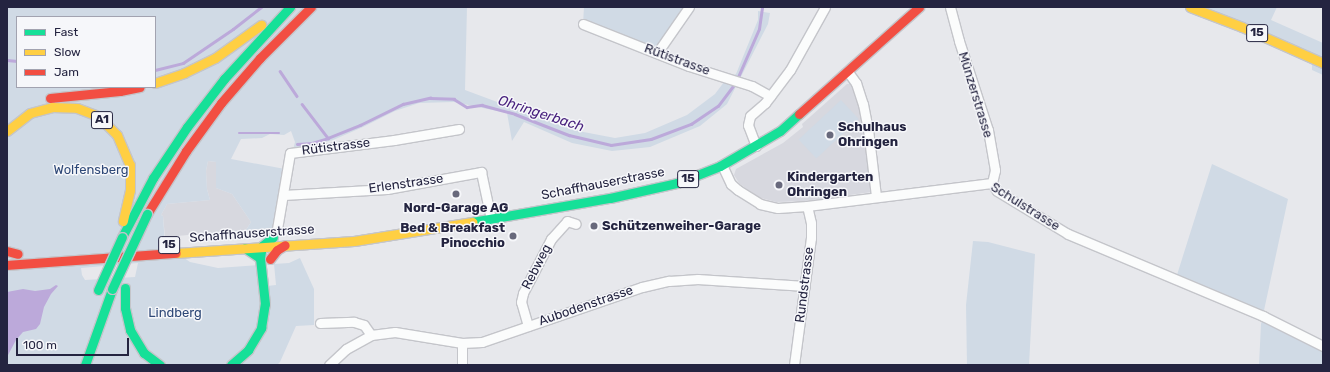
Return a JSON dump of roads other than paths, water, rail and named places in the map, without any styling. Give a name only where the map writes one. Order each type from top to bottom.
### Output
[{"type":"main road","points":[[85,365],[112,289],[147,214],[186,151],[221,103],[260,58],[311,7]]},
{"type":"main road","name":"Schaffhauserstrasse","points":[[7,265],[245,248],[264,245],[354,241],[491,219],[658,188],[693,178],[722,165],[756,146],[791,122],[919,7]]},
{"type":"main road","name":"15","points":[[1190,7],[1242,27],[1323,63]]},
{"type":"main road","name":"A1","points":[[156,83],[189,71],[214,58],[289,8]]},
{"type":"main road","name":"A1","points":[[128,216],[198,111],[237,64],[289,8]]},
{"type":"main road","name":"A1","points":[[17,110],[40,100],[132,88]]},
{"type":"main road","name":"A1","points":[[7,131],[30,113],[52,107],[77,108],[95,115],[117,135],[130,165],[128,216],[122,237],[97,293]]},
{"type":"main road","points":[[147,214],[129,269],[125,288],[125,308],[130,330],[144,353],[160,365]]},
{"type":"main road","points":[[231,365],[242,357],[252,346],[263,323],[265,298],[260,258],[264,245],[275,233]]},
{"type":"main road","name":"Schaffhauserstrasse","points":[[7,257],[18,254],[254,239],[275,233],[403,233]]},
{"type":"main road","points":[[242,365],[262,344],[270,326],[273,310],[271,265],[264,245],[254,239]]},
{"type":"main road","points":[[271,265],[277,250],[285,245]]},
{"type":"main road","points":[[245,248],[252,251],[260,258]]},
{"type":"main road","points":[[7,251],[18,254]]},
{"type":"street","points":[[657,53],[689,7]]},
{"type":"street","points":[[756,146],[748,125],[750,116],[770,96],[800,56],[825,7]]},
{"type":"street","name":"Münzerstrasse","points":[[950,7],[959,41],[988,130],[995,170],[992,183]]},
{"type":"street","name":"Rütistrasse","points":[[583,24],[657,53],[752,86],[770,96]]},
{"type":"street","points":[[848,72],[856,83],[868,129],[876,196]]},
{"type":"street","name":"Rütistrasse","points":[[275,233],[290,153],[394,140],[459,129]]},
{"type":"street","name":"Schulstrasse","points":[[722,165],[732,184],[738,190],[760,204],[778,208],[807,206],[876,196],[992,183],[997,191],[1068,234],[1263,316],[1323,346]]},
{"type":"street","name":"Erlenstrasse","points":[[283,195],[387,188],[481,172],[491,219]]},
{"type":"street","name":"Rundstrasse","points":[[794,365],[811,238],[811,223],[807,206]]},
{"type":"street","name":"Rebweg","points":[[528,326],[521,302],[523,293],[552,239],[567,221],[576,224]]},
{"type":"street","name":"Aubodenstrasse","points":[[329,365],[346,349],[371,335],[395,332],[462,343],[482,342],[642,287],[669,281],[698,279],[804,286]]},
{"type":"street","points":[[320,323],[354,322],[364,325],[371,335]]},
{"type":"street","points":[[462,343],[460,363],[462,365]]},
{"type":"waterway","points":[[156,70],[183,63],[233,29],[261,7]]},
{"type":"waterway","name":"Ohringerbach","points":[[738,77],[759,29],[762,7]]},
{"type":"waterway","points":[[7,60],[16,61]]},
{"type":"waterway","name":"Ohringerbach","points":[[280,71],[297,96]]},
{"type":"waterway","name":"Ohringerbach","points":[[302,104],[328,138],[360,125],[403,104],[430,98],[454,99],[467,107],[482,105],[515,114],[569,135],[611,145],[651,139],[691,124],[718,106],[734,85]]},
{"type":"waterway","points":[[239,133],[279,133]]},
{"type":"waterway","points":[[297,144],[312,143],[328,138]]},
{"type":"place","name":"Schulhaus Ohringen","points":[[830,135]]},
{"type":"place","name":"Kindergarten Ohringen","points":[[779,185]]},
{"type":"place","name":"Nord-Garage AG","points":[[456,194]]},
{"type":"place","name":"Schützenweiher-Garage","points":[[594,226]]},
{"type":"place","name":"Bed & Breakfast Pinocchio","points":[[513,236]]},
{"type":"park label","name":"Wolfensberg","points":[[91,170]]},
{"type":"park label","name":"Lindberg","points":[[175,313]]}]
